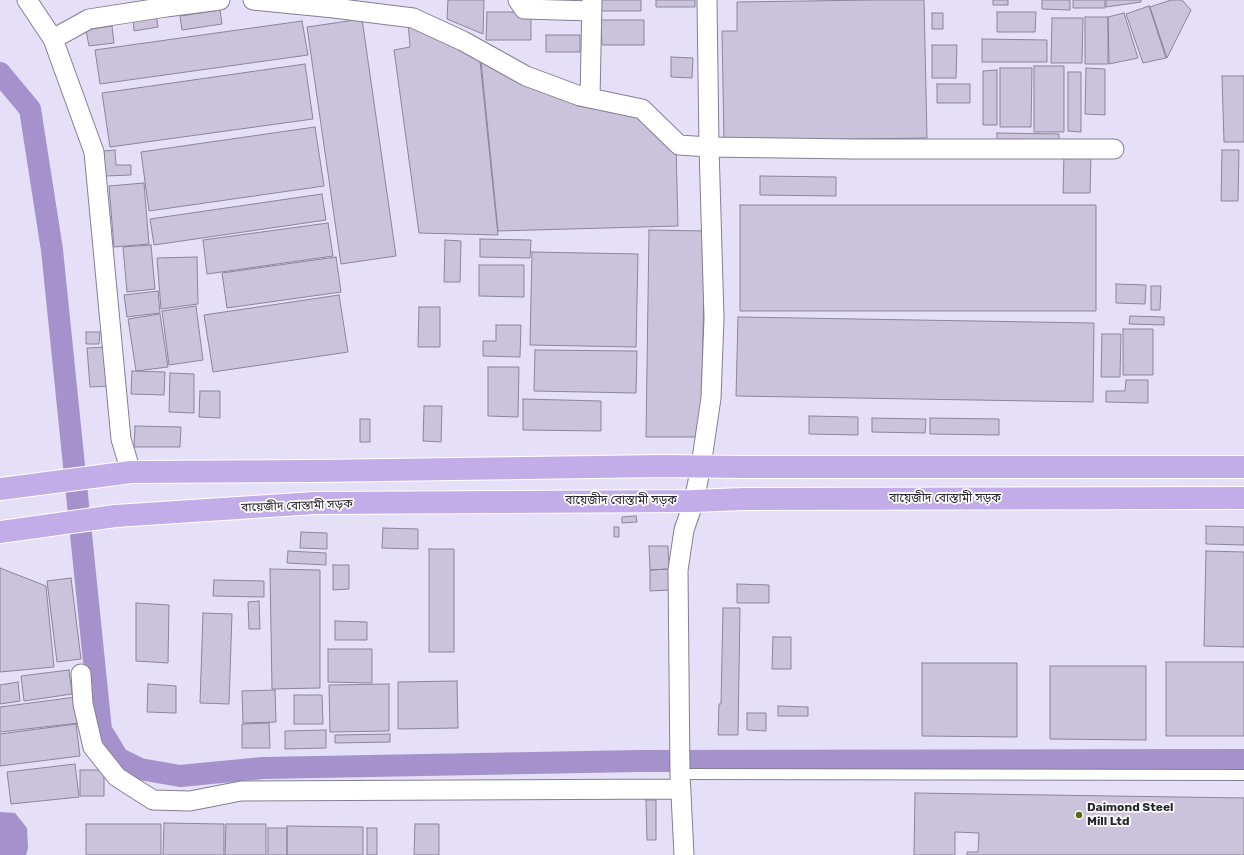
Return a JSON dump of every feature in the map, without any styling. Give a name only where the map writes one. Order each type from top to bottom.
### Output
[{"type":"main road","points":[[0,489],[122,473],[701,466],[1244,467]]},
{"type":"main road","name":"বায়েজীদ বোস্তামী সড়ক","points":[[0,532],[115,516],[315,503],[694,501],[760,499],[1244,498]]},
{"type":"street","points":[[27,0],[53,39],[94,152],[121,439],[122,473]]},
{"type":"street","points":[[53,39],[89,19],[220,0]]},
{"type":"street","points":[[253,0],[382,7],[413,18],[463,41],[526,76],[580,96],[642,109],[679,145],[709,147],[854,149],[1114,149]]},
{"type":"street","points":[[518,0],[524,9],[592,5],[590,98]]},
{"type":"street","points":[[684,855],[680,782],[678,570],[684,530],[694,501],[701,466],[711,398],[714,318],[709,147],[707,0]]},
{"type":"street","points":[[81,674],[83,704],[93,747],[117,777],[153,800],[190,802],[241,791],[680,782]]},
{"type":"lane","points":[[680,782],[1244,775]]},
{"type":"shaded area","points":[[0,812],[15,813],[27,828],[28,848],[26,855],[0,855]]},
{"type":"building","points":[[448,0],[484,0],[483,34],[447,19]]},
{"type":"building","points":[[600,0],[641,0],[641,11],[600,11]]},
{"type":"building","points":[[656,0],[695,0],[695,7],[656,7]]},
{"type":"building","points":[[924,0],[927,138],[724,141],[722,31],[737,31],[737,2]]},
{"type":"building","points":[[993,0],[1008,0],[1008,5],[993,5]]},
{"type":"building","points":[[1042,0],[1070,0],[1070,10],[1042,9]]},
{"type":"building","points":[[1073,0],[1105,0],[1105,8],[1073,8]]},
{"type":"building","points":[[1106,0],[1141,0],[1141,2],[1106,7]]},
{"type":"building","points":[[1171,0],[1182,0],[1191,10],[1167,58],[1150,7]]},
{"type":"building","points":[[1149,6],[1166,58],[1143,63],[1126,14]]},
{"type":"building","points":[[220,10],[222,24],[182,30],[180,16]]},
{"type":"building","points":[[487,12],[531,12],[531,40],[486,40]]},
{"type":"building","points":[[997,12],[1036,12],[1035,32],[997,32]]},
{"type":"building","points":[[932,13],[943,13],[943,29],[932,29]]},
{"type":"building","points":[[1124,13],[1138,58],[1109,64],[1108,17]]},
{"type":"building","points":[[156,14],[158,27],[134,31],[133,17]]},
{"type":"building","points":[[1085,17],[1108,17],[1108,64],[1085,64]]},
{"type":"building","points":[[1052,18],[1083,18],[1082,63],[1051,63]]},
{"type":"building","points":[[362,19],[396,256],[341,264],[307,27]]},
{"type":"building","points":[[601,20],[644,20],[644,45],[602,45]]},
{"type":"building","points":[[302,21],[308,55],[100,84],[95,50]]},
{"type":"building","points":[[408,22],[480,61],[498,235],[419,233],[394,50],[410,47]]},
{"type":"building","points":[[112,26],[114,43],[89,46],[86,30]]},
{"type":"building","points":[[546,35],[580,35],[580,52],[546,52]]},
{"type":"building","points":[[982,39],[1047,40],[1047,62],[982,62]]},
{"type":"building","points":[[932,45],[957,45],[956,78],[932,78]]},
{"type":"building","points":[[671,57],[693,58],[692,78],[671,77]]},
{"type":"building","points":[[481,61],[578,106],[644,115],[676,145],[678,226],[498,231]]},
{"type":"building","points":[[305,64],[313,119],[110,147],[102,93]]},
{"type":"building","points":[[1034,66],[1064,66],[1064,132],[1034,132]]},
{"type":"building","points":[[1000,68],[1032,68],[1031,127],[1000,127]]},
{"type":"building","points":[[1086,68],[1105,69],[1105,115],[1085,114]]},
{"type":"building","points":[[997,70],[997,125],[983,125],[983,71]]},
{"type":"building","points":[[1068,72],[1081,72],[1081,132],[1068,131]]},
{"type":"building","points":[[1222,76],[1244,76],[1244,142],[1224,142]]},
{"type":"building","points":[[937,84],[970,84],[970,103],[937,103]]},
{"type":"building","points":[[315,127],[324,186],[149,211],[141,152]]},
{"type":"building","points":[[997,133],[1059,134],[1059,143],[997,143]]},
{"type":"building","points":[[115,150],[116,165],[131,165],[131,175],[105,176],[104,151]]},
{"type":"building","points":[[1222,150],[1239,150],[1238,201],[1221,201]]},
{"type":"building","points":[[1064,155],[1091,156],[1090,193],[1063,193]]},
{"type":"building","points":[[760,176],[836,177],[836,196],[760,195]]},
{"type":"building","points":[[144,183],[149,244],[114,247],[109,186]]},
{"type":"building","points":[[322,194],[326,220],[154,245],[150,219]]},
{"type":"building","points":[[740,205],[1096,205],[1096,311],[740,311]]},
{"type":"building","points":[[328,223],[333,256],[207,274],[203,240]]},
{"type":"building","points":[[649,230],[705,231],[701,437],[646,437]]},
{"type":"building","points":[[480,239],[531,240],[530,258],[480,257]]},
{"type":"building","points":[[445,240],[461,241],[460,282],[444,282]]},
{"type":"building","points":[[151,245],[155,289],[127,292],[123,247]]},
{"type":"building","points":[[532,252],[638,254],[636,347],[530,345]]},
{"type":"building","points":[[197,257],[198,304],[161,309],[157,258]]},
{"type":"building","points":[[336,257],[341,292],[227,308],[222,273]]},
{"type":"building","points":[[479,265],[524,265],[524,297],[479,296]]},
{"type":"building","points":[[1116,284],[1146,285],[1145,304],[1116,303]]},
{"type":"building","points":[[1151,286],[1161,286],[1160,310],[1151,310]]},
{"type":"building","points":[[158,291],[160,313],[127,317],[124,295]]},
{"type":"building","points":[[339,295],[348,352],[213,372],[204,315]]},
{"type":"building","points":[[196,306],[203,360],[169,365],[162,311]]},
{"type":"building","points":[[419,307],[440,307],[440,347],[418,347]]},
{"type":"building","points":[[160,314],[168,367],[136,371],[128,319]]},
{"type":"building","points":[[1130,316],[1164,317],[1164,325],[1129,324]]},
{"type":"building","points":[[738,317],[1094,323],[1093,402],[736,396]]},
{"type":"building","points":[[496,325],[521,325],[520,357],[483,356],[483,341],[496,341]]},
{"type":"building","points":[[1123,329],[1153,329],[1153,375],[1123,375]]},
{"type":"building","points":[[86,332],[100,332],[99,344],[86,344]]},
{"type":"building","points":[[1102,334],[1121,334],[1120,377],[1101,377]]},
{"type":"building","points":[[109,347],[111,386],[90,387],[87,348]]},
{"type":"building","points":[[535,350],[637,351],[636,393],[534,391]]},
{"type":"building","points":[[488,367],[519,367],[518,417],[488,416]]},
{"type":"building","points":[[132,371],[165,372],[164,395],[131,394]]},
{"type":"building","points":[[170,373],[194,374],[194,413],[169,412]]},
{"type":"building","points":[[1126,380],[1148,380],[1148,403],[1106,402],[1106,391],[1125,391]]},
{"type":"building","points":[[200,391],[220,391],[220,418],[199,417]]},
{"type":"building","points":[[523,399],[601,401],[601,431],[523,430]]},
{"type":"building","points":[[424,406],[442,406],[441,442],[423,441]]},
{"type":"building","points":[[809,416],[858,417],[858,435],[809,434]]},
{"type":"building","points":[[872,418],[926,419],[925,433],[872,432]]},
{"type":"building","points":[[930,418],[999,419],[999,435],[930,434]]},
{"type":"building","points":[[360,419],[370,419],[370,442],[360,442]]},
{"type":"building","points":[[135,426],[181,427],[180,447],[134,447]]},
{"type":"building","points":[[636,516],[637,522],[622,523],[622,517]]},
{"type":"building","points":[[1206,526],[1244,527],[1244,545],[1206,544]]},
{"type":"building","points":[[614,527],[619,527],[619,537],[614,537]]},
{"type":"building","points":[[383,528],[418,529],[418,549],[382,548]]},
{"type":"building","points":[[301,532],[327,533],[327,549],[300,548]]},
{"type":"building","points":[[649,546],[668,546],[669,569],[650,570]]},
{"type":"building","points":[[429,549],[454,549],[454,652],[429,652]]},
{"type":"building","points":[[288,551],[326,553],[326,565],[287,563]]},
{"type":"building","points":[[1206,551],[1244,552],[1244,647],[1204,646]]},
{"type":"building","points":[[333,565],[349,565],[349,589],[333,590]]},
{"type":"building","points":[[0,568],[46,586],[54,667],[0,672]]},
{"type":"building","points":[[270,569],[320,570],[320,688],[272,689]]},
{"type":"building","points":[[669,569],[670,590],[650,591],[650,570]]},
{"type":"building","points":[[71,578],[81,659],[57,662],[47,581]]},
{"type":"building","points":[[214,580],[264,581],[264,597],[213,596]]},
{"type":"building","points":[[737,584],[769,585],[769,603],[737,603]]},
{"type":"building","points":[[259,601],[260,629],[249,629],[248,602]]},
{"type":"building","points":[[136,603],[169,605],[168,663],[136,661]]},
{"type":"building","points":[[723,608],[740,608],[738,735],[718,735],[719,704],[721,704]]},
{"type":"building","points":[[203,613],[232,614],[229,704],[200,703]]},
{"type":"building","points":[[335,621],[367,622],[367,640],[335,640]]},
{"type":"building","points":[[773,637],[791,637],[791,669],[772,669]]},
{"type":"building","points":[[328,649],[372,649],[372,683],[328,682]]},
{"type":"building","points":[[1166,662],[1244,662],[1244,736],[1166,736]]},
{"type":"building","points":[[922,663],[1017,663],[1017,737],[922,736]]},
{"type":"building","points":[[1050,666],[1146,666],[1146,740],[1050,739]]},
{"type":"building","points":[[69,670],[72,694],[24,701],[21,676]]},
{"type":"building","points":[[457,681],[458,728],[398,729],[398,682]]},
{"type":"building","points":[[18,682],[20,701],[0,704],[0,685]]},
{"type":"building","points":[[148,684],[176,686],[176,713],[147,712]]},
{"type":"building","points":[[389,684],[389,731],[330,732],[329,685]]},
{"type":"building","points":[[275,690],[276,722],[243,723],[242,691]]},
{"type":"building","points":[[294,695],[322,695],[323,724],[294,724]]},
{"type":"building","points":[[76,697],[79,723],[0,732],[0,707]]},
{"type":"building","points":[[778,706],[808,707],[808,716],[778,716]]},
{"type":"building","points":[[747,713],[766,713],[766,731],[747,730]]},
{"type":"building","points":[[269,723],[270,748],[242,748],[242,724]]},
{"type":"building","points":[[76,724],[80,756],[0,766],[0,734]]},
{"type":"building","points":[[326,730],[326,748],[285,749],[285,731]]},
{"type":"building","points":[[390,734],[390,742],[335,743],[335,735]]},
{"type":"building","points":[[75,764],[79,797],[11,804],[7,772]]},
{"type":"building","points":[[80,770],[104,770],[104,796],[80,796]]},
{"type":"building","name":"Daimond Steel Mill Ltd","points":[[915,793],[1244,798],[1244,855],[967,855],[967,852],[978,852],[979,833],[955,832],[955,855],[914,855]]},
{"type":"building","points":[[646,800],[656,800],[656,840],[647,840]]},
{"type":"building","points":[[164,823],[224,824],[224,855],[163,855]]},
{"type":"building","points":[[86,824],[161,824],[161,855],[86,855]]},
{"type":"building","points":[[226,824],[266,824],[266,855],[225,855]]},
{"type":"building","points":[[415,824],[439,824],[439,855],[414,855]]},
{"type":"building","points":[[287,826],[363,827],[363,855],[287,855]]},
{"type":"building","points":[[268,828],[287,828],[287,855],[268,855]]},
{"type":"building","points":[[367,828],[377,828],[377,855],[367,855]]},
{"type":"waterway","points":[[0,73],[30,109],[52,250],[101,730],[118,758],[140,769],[180,776],[263,768],[639,761],[1244,760]]},
{"type":"place","name":"Daimond Steel Mill Ltd","points":[[1079,815]]}]
